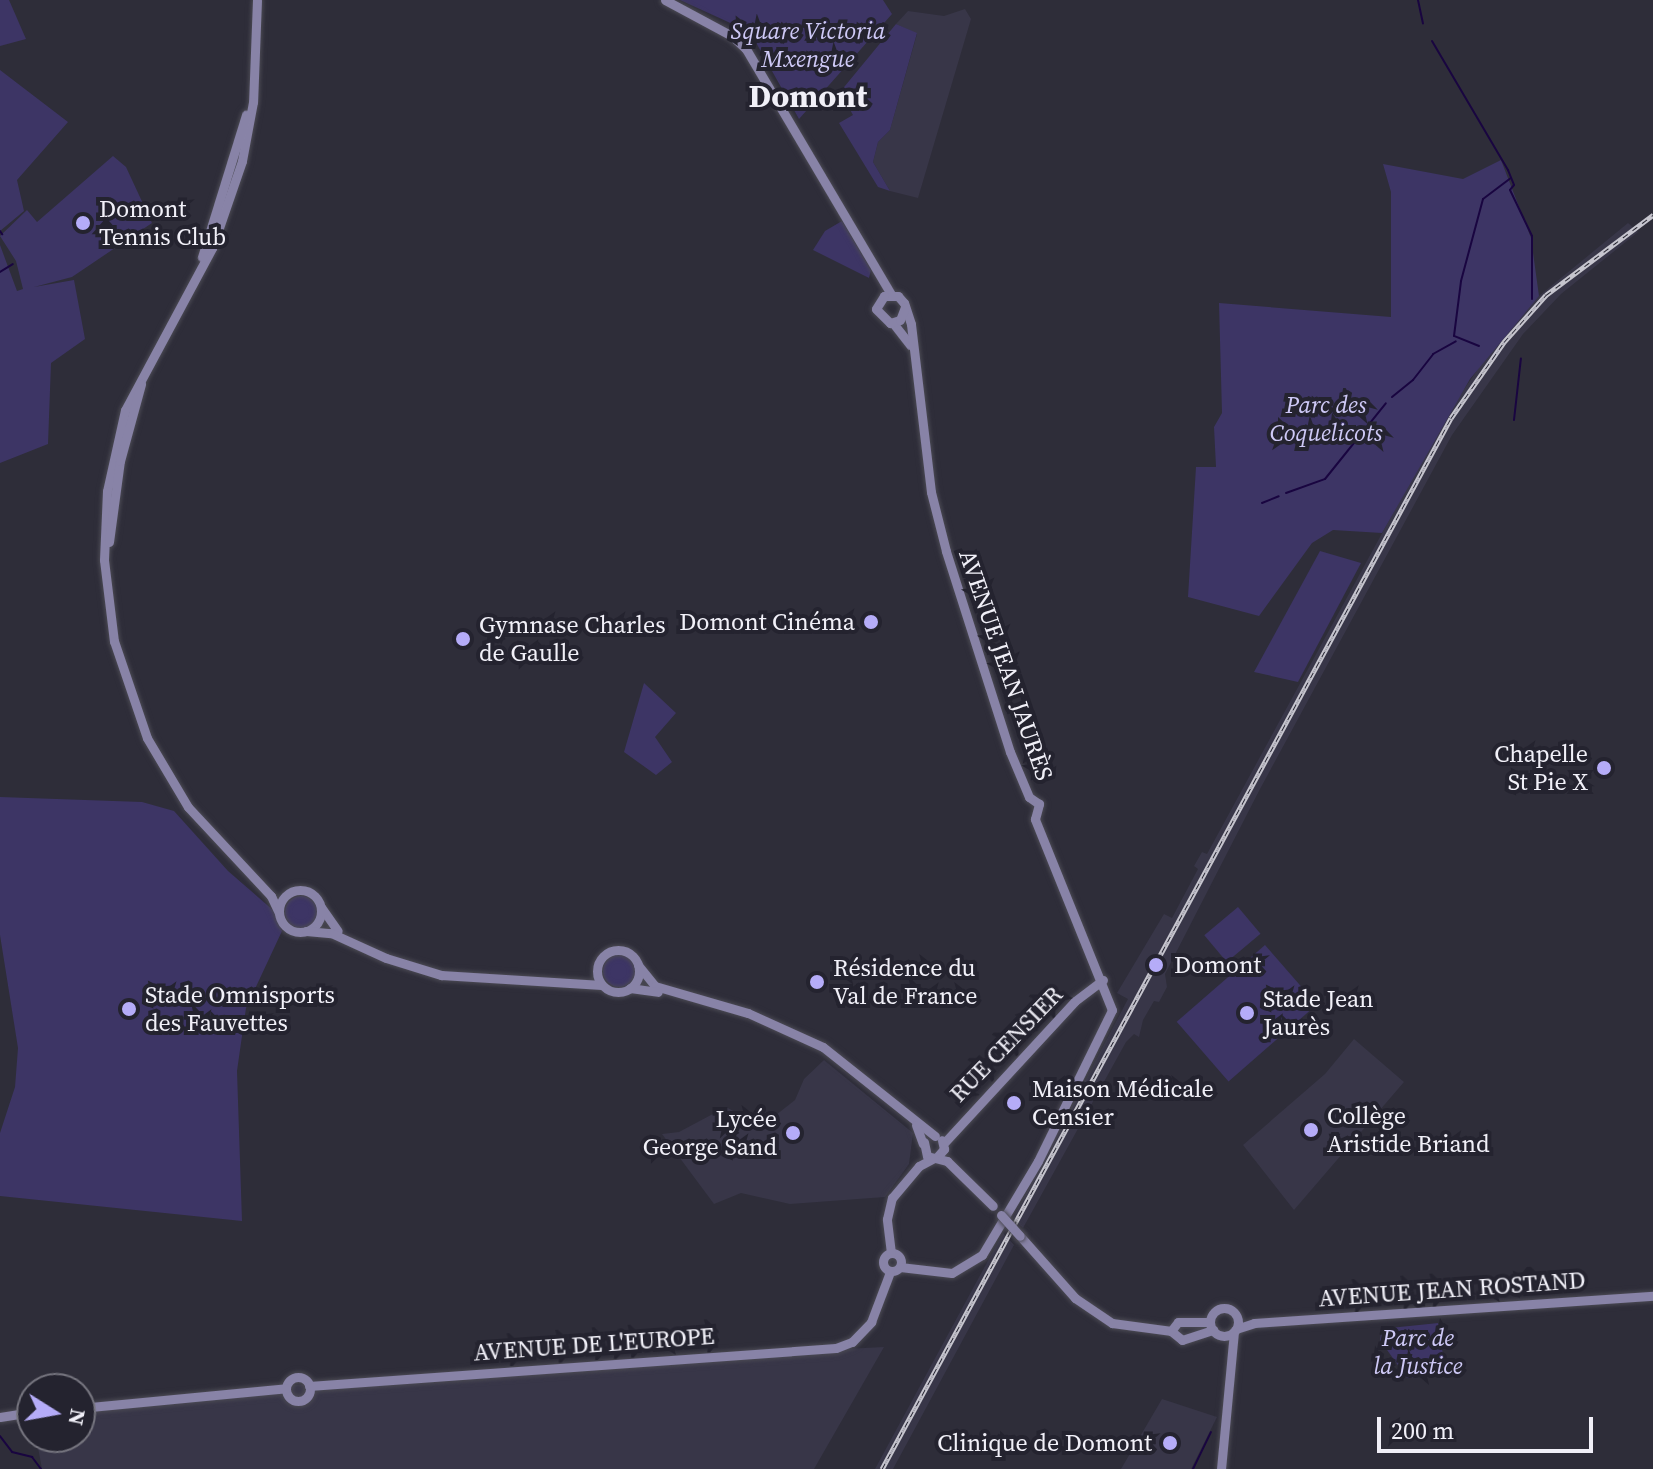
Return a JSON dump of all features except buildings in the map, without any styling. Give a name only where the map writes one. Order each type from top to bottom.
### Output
[{"type":"street","points":[[257,0],[255,73],[226,191],[189,290],[136,383],[115,448],[105,510],[107,593],[122,671],[152,748],[188,807],[258,881],[289,929],[331,933],[428,972],[481,979],[602,985],[615,992],[646,987],[716,1007],[809,1046],[886,1098],[920,1130],[923,1147],[919,1166],[889,1207],[891,1253],[882,1262],[890,1272],[900,1267],[901,1259],[891,1253]]},
{"type":"street","points":[[665,0],[732,36],[746,49],[891,294],[905,307],[893,323],[882,320],[876,309],[882,298],[891,294]]},
{"type":"street","name":"AVENUE JEAN JAURÈS","points":[[900,1267],[952,1273],[982,1255],[1038,1161],[1111,1017],[1103,980],[1035,819],[1039,804],[1029,797],[1010,752],[946,551],[931,492],[905,307]]},
{"type":"street","name":"AVENUE JEAN JAURÈS","points":[[893,323],[907,337],[914,355]]},
{"type":"street","points":[[258,881],[290,892],[308,891],[321,907],[330,926],[359,942],[418,965],[481,979]]},
{"type":"street","points":[[279,913],[290,892]]},
{"type":"street","points":[[306,931],[317,925],[321,907]]},
{"type":"street","points":[[563,982],[588,975],[605,954],[619,950],[638,965],[655,986],[748,1013],[823,1047],[887,1093],[944,1144],[993,1206],[1075,1298],[1099,1317],[1125,1328],[1171,1331],[1182,1340],[1236,1326]]},
{"type":"street","points":[[598,965],[602,985]]},
{"type":"street","points":[[630,988],[638,965]]},
{"type":"street","name":"RUE CENSIER","points":[[936,1158],[944,1144],[1075,1001],[1103,980]]},
{"type":"street","points":[[923,1147],[935,1136]]},
{"type":"street","points":[[923,1147],[993,1206]]},
{"type":"street","points":[[919,1166],[936,1158]]},
{"type":"street","name":"AVENUE DE L'EUROPE","points":[[309,1386],[836,1348],[852,1342],[871,1322],[890,1272]]},
{"type":"street","name":"AVENUE JEAN ROSTAND","points":[[1236,1326],[1653,1296]]},
{"type":"street","points":[[1221,1469],[1236,1326],[1223,1308],[1215,1329],[1231,1361]]},
{"type":"street","points":[[1171,1331],[1178,1322],[1215,1329]]},
{"type":"street","points":[[96,1406],[286,1388],[298,1377],[309,1386],[307,1396],[297,1401],[286,1388]]},
{"type":"shaded area","points":[[965,9],[971,19],[918,198],[890,191],[873,162],[878,142],[890,130],[917,34],[896,24],[908,11],[944,16]]},
{"type":"shaded area","points":[[1628,223],[1638,232],[1561,294],[1523,334],[1452,435],[1260,789],[1165,974],[1167,987],[1159,1002],[1154,1001],[1143,1020],[1139,1037],[1134,1034],[1126,1042],[1023,1228],[1013,1218],[1128,999],[1117,993],[1164,914],[1172,918],[1198,869],[1194,866],[1202,852],[1207,854],[1446,416],[1488,354],[1539,296]]},
{"type":"shaded area","name":"Collège Aristide Briand","points":[[1354,1039],[1404,1082],[1294,1210],[1243,1145],[1325,1074]]},
{"type":"shaded area","name":"Lycée George Sand","points":[[824,1060],[913,1133],[909,1164],[885,1197],[790,1204],[741,1193],[714,1204],[662,1134],[679,1132],[726,1107],[748,1119],[776,1115],[795,1100],[804,1079]]},
{"type":"shaded area","points":[[1003,1233],[1014,1245],[893,1469],[875,1469]]},
{"type":"shaded area","points":[[884,1347],[814,1469],[42,1469],[39,1453],[96,1453],[96,1409],[296,1385],[629,1360]]},
{"type":"shaded area","name":"Clinique de Domont","points":[[1162,1399],[1217,1417],[1191,1469],[1121,1469]]},
{"type":"green space","points":[[0,0],[9,0],[26,39],[0,46]]},
{"type":"green space","name":"Square Victoria Mxengue","points":[[680,0],[883,0],[892,14],[799,119],[750,32]]},
{"type":"green space","points":[[896,24],[917,33],[890,130],[878,142],[873,162],[890,191],[878,187],[839,123],[853,115],[840,92]]},
{"type":"green space","points":[[0,70],[68,122],[17,180],[24,211],[0,231]]},
{"type":"green space","points":[[113,156],[126,167],[152,223],[72,277],[34,287],[74,280],[85,339],[51,363],[48,444],[0,463],[0,245],[17,291],[23,289],[16,261],[0,236],[27,210],[37,222]]},
{"type":"green space","name":"Parc des Coquelicots","points":[[1501,160],[1531,238],[1539,296],[1470,379],[1382,533],[1333,530],[1312,543],[1259,616],[1188,597],[1196,467],[1216,467],[1214,427],[1222,413],[1219,303],[1391,317],[1391,192],[1383,164],[1463,179]]},
{"type":"green space","points":[[842,221],[871,270],[869,278],[813,250],[825,231]]},
{"type":"green space","points":[[1320,551],[1361,563],[1298,682],[1254,672]]},
{"type":"green space","points":[[644,683],[676,713],[655,737],[672,762],[656,775],[624,752]]},
{"type":"green space","name":"Stade Omnisports des Fauvettes","points":[[0,797],[142,802],[174,811],[228,871],[274,911],[282,931],[246,1008],[237,1071],[242,1221],[0,1196],[0,1133],[15,1087],[18,1048],[0,935]]},
{"type":"green space","points":[[301,896],[312,901],[317,912],[312,923],[301,928],[290,923],[285,912],[290,901]]},
{"type":"green space","points":[[1238,907],[1260,934],[1227,962],[1204,935]]},
{"type":"green space","name":"Stade Jean Jaurès","points":[[1265,945],[1317,1005],[1229,1081],[1177,1022]]},
{"type":"green space","points":[[619,955],[630,960],[635,971],[630,982],[619,987],[608,982],[603,971],[608,960]]},
{"type":"green space","name":"Parc de la Justice","points":[[1438,1323],[1446,1374],[1407,1378],[1380,1340],[1381,1334],[1390,1328]]},
{"type":"waterway","points":[[1418,0],[1423,23]]},
{"type":"waterway","points":[[1432,41],[1514,185],[1510,190],[1532,236],[1532,299]]},
{"type":"waterway","points":[[1479,346],[1454,336],[1461,281],[1483,199],[1510,179]]},
{"type":"waterway","points":[[0,272],[13,264]]},
{"type":"waterway","points":[[1392,397],[1413,380],[1433,354],[1456,341]]},
{"type":"waterway","points":[[1514,420],[1521,358]]},
{"type":"waterway","points":[[1286,493],[1325,479],[1386,403]]},
{"type":"waterway","points":[[1262,503],[1279,496]]},
{"type":"waterway","points":[[1193,1469],[1211,1432]]},
{"type":"waterway","points":[[0,1436],[12,1452],[32,1457],[41,1469]]},
{"type":"railway","points":[[882,1469],[1451,418],[1504,342],[1546,295],[1653,215]]},
{"type":"place","name":"Domont Tennis Club","points":[[83,223]]},
{"type":"place","name":"Domont Cinéma","points":[[871,622]]},
{"type":"place","name":"Gymnase Charles de Gaulle","points":[[463,639]]},
{"type":"place","name":"Chapelle St Pie X","points":[[1604,768]]},
{"type":"place","name":"Domont","points":[[1156,965]]},
{"type":"place","name":"Résidence du Val de France","points":[[817,982]]},
{"type":"place","name":"Stade Omnisports des Fauvettes","points":[[129,1009]]},
{"type":"place","name":"Stade Jean Jaurès","points":[[1247,1013]]},
{"type":"place","name":"Maison Médicale Censier","points":[[1014,1103]]},
{"type":"place","name":"Collège Aristide Briand","points":[[1311,1130]]},
{"type":"place","name":"Lycée George Sand","points":[[793,1133]]},
{"type":"place","name":"Clinique de Domont","points":[[1170,1443]]},
{"type":"district","name":"Domont","points":[[808,96]]}]
